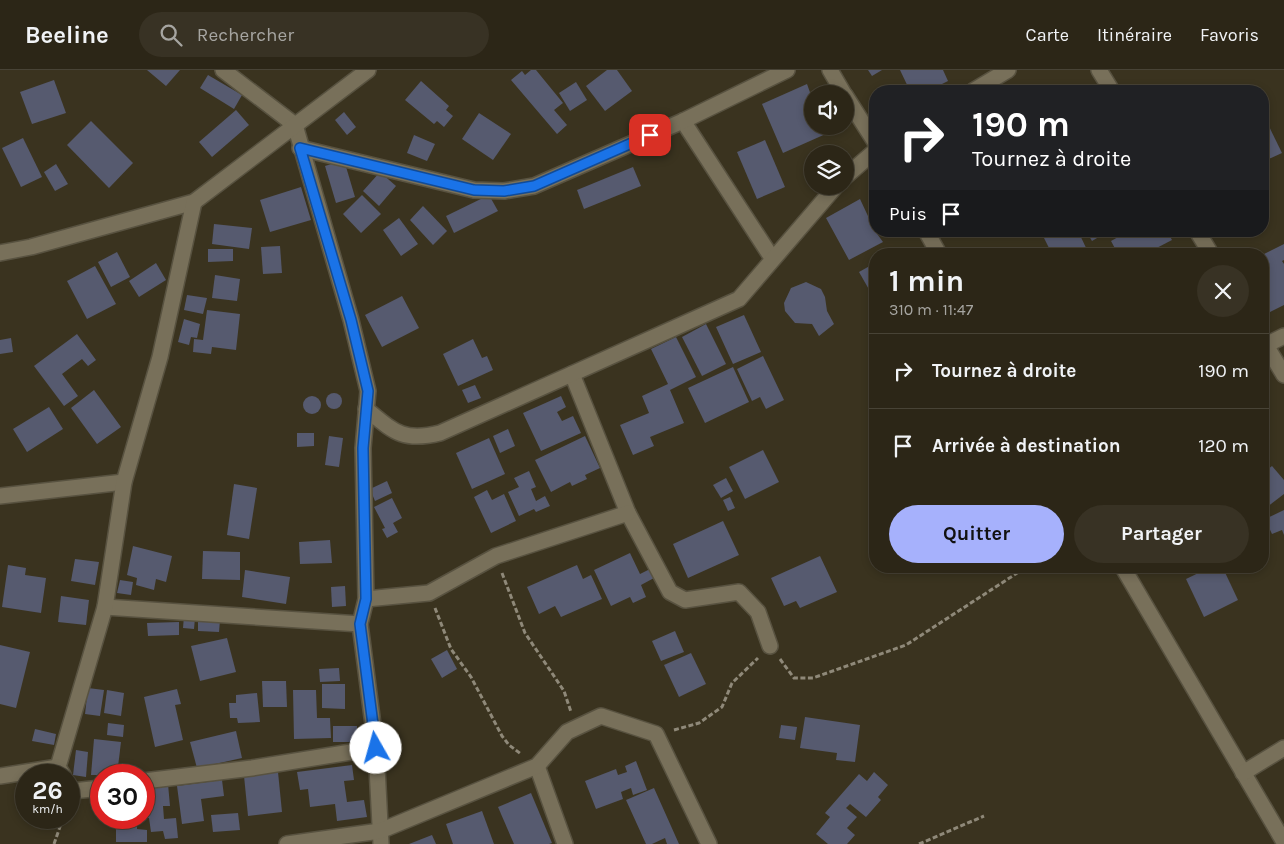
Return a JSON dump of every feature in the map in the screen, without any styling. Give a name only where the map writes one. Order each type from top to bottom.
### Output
[{"type":"street","points":[[223,70],[295,125],[300,148],[351,320],[368,391],[363,448],[366,599],[360,624],[376,748],[381,838]]},
{"type":"street","points":[[0,253],[30,247],[194,202],[368,70]]},
{"type":"street","points":[[300,148],[474,190],[504,191],[534,186],[683,121],[787,70]]},
{"type":"street","points":[[830,70],[839,85]]},
{"type":"street","points":[[982,85],[1008,70]]},
{"type":"street","points":[[1099,70],[1108,85]]},
{"type":"street","points":[[854,108],[869,132]]},
{"type":"street","points":[[683,121],[772,258]]},
{"type":"street","points":[[854,169],[869,156]]},
{"type":"street","points":[[366,409],[395,432],[420,438],[440,432],[739,299],[772,258],[828,195]]},
{"type":"street","points":[[63,764],[105,607],[124,482],[160,357],[194,202]]},
{"type":"street","points":[[929,237],[936,248]]},
{"type":"street","points":[[1201,237],[1207,248]]},
{"type":"street","points":[[1269,342],[1284,336]]},
{"type":"street","points":[[1269,352],[1284,375]]},
{"type":"street","points":[[572,374],[628,513],[670,592],[685,600],[740,592],[758,612],[770,646]]},
{"type":"street","points":[[0,496],[124,482]]},
{"type":"street","points":[[366,599],[429,593],[496,556],[628,513]]},
{"type":"street","points":[[1126,573],[1284,842]]},
{"type":"street","points":[[105,607],[360,624]]},
{"type":"street","points":[[287,844],[381,838],[537,766],[567,732],[601,716],[656,734],[709,844]]},
{"type":"street","points":[[155,780],[252,768],[376,748]]},
{"type":"street","points":[[1243,773],[1284,748]]},
{"type":"street","points":[[537,766],[565,844]]},
{"type":"street","points":[[0,776],[15,775]]},
{"type":"path","points":[[496,556],[525,633],[564,690],[572,715],[567,732]]},
{"type":"path","points":[[656,734],[699,723],[722,707],[732,683],[770,646],[794,678],[813,678],[906,645],[1017,573]]},
{"type":"path","points":[[429,593],[451,649],[471,677],[502,736],[509,745],[537,766]]},
{"type":"path","points":[[919,844],[984,816]]},
{"type":"path","points":[[54,844],[59,829]]},
{"type":"building","points":[[147,70],[180,70],[166,86]]},
{"type":"building","points":[[531,70],[536,70],[563,103],[554,110],[567,125],[557,134],[511,80],[522,71],[525,75]]},
{"type":"building","points":[[607,70],[617,70],[632,91],[605,111],[586,86]]},
{"type":"building","points":[[868,70],[882,70],[872,76]]},
{"type":"building","points":[[900,70],[943,70],[948,81],[940,85],[907,85]]},
{"type":"building","points":[[208,75],[242,95],[234,109],[200,88]]},
{"type":"building","points":[[54,80],[66,113],[32,124],[20,92]]},
{"type":"building","points":[[421,81],[449,106],[446,110],[453,116],[444,127],[437,121],[434,124],[405,100]]},
{"type":"building","points":[[576,82],[587,100],[570,111],[559,93]]},
{"type":"building","points":[[804,85],[804,135],[824,135],[783,153],[762,104]]},
{"type":"building","points":[[236,110],[249,125],[212,157],[199,142]]},
{"type":"building","points":[[344,112],[356,127],[347,135],[335,120]]},
{"type":"building","points":[[479,113],[511,134],[493,160],[462,139]]},
{"type":"building","points":[[91,121],[133,163],[109,188],[67,145]]},
{"type":"building","points":[[1269,126],[1282,153],[1269,159]]},
{"type":"building","points":[[414,135],[435,144],[427,161],[407,153]]},
{"type":"building","points":[[23,138],[42,177],[21,187],[2,148]]},
{"type":"building","points":[[765,140],[785,187],[757,199],[737,152]]},
{"type":"building","points":[[344,160],[355,197],[336,203],[325,166]]},
{"type":"building","points":[[56,164],[68,184],[55,191],[44,172]]},
{"type":"building","points":[[633,167],[641,186],[584,209],[577,190]]},
{"type":"building","points":[[380,172],[396,186],[379,206],[363,191]]},
{"type":"building","points":[[301,187],[311,220],[270,232],[260,200]]},
{"type":"building","points":[[362,195],[381,214],[361,233],[343,214]]},
{"type":"building","points":[[489,195],[498,211],[454,233],[446,216]]},
{"type":"building","points":[[860,199],[869,218],[869,237],[879,237],[883,242],[849,260],[826,218]]},
{"type":"building","points":[[423,206],[447,231],[433,245],[410,220]]},
{"type":"building","points":[[399,218],[418,244],[401,256],[383,230]]},
{"type":"building","points":[[214,224],[252,228],[249,249],[212,244]]},
{"type":"building","points":[[1044,237],[1081,237],[1086,248],[1049,248]]},
{"type":"building","points":[[1090,237],[1099,237],[1092,241]]},
{"type":"building","points":[[1118,237],[1170,237],[1172,240],[1157,248],[1115,248],[1111,241]]},
{"type":"building","points":[[1284,244],[1284,260],[1282,261],[1284,264],[1284,305],[1269,312],[1269,252]]},
{"type":"building","points":[[280,246],[282,273],[263,274],[261,247]]},
{"type":"building","points":[[208,249],[233,249],[233,261],[208,262]]},
{"type":"building","points":[[117,252],[130,277],[111,287],[98,262]]},
{"type":"building","points":[[156,263],[166,280],[139,297],[129,281]]},
{"type":"building","points":[[95,266],[116,304],[87,319],[67,281]]},
{"type":"building","points":[[869,266],[869,290],[859,272]]},
{"type":"building","points":[[215,275],[240,279],[237,301],[212,298]]},
{"type":"building","points":[[806,282],[821,289],[825,297],[827,311],[834,324],[819,336],[812,324],[795,323],[785,311],[784,303],[791,288]]},
{"type":"building","points":[[187,295],[207,298],[203,314],[184,310]]},
{"type":"building","points":[[402,296],[419,328],[382,347],[365,315]]},
{"type":"building","points":[[207,310],[240,314],[236,350],[212,347],[211,354],[193,352],[194,339],[203,340]]},
{"type":"building","points":[[744,315],[761,352],[733,364],[716,327]]},
{"type":"building","points":[[184,319],[200,324],[197,338],[191,337],[189,345],[178,342]]},
{"type":"building","points":[[706,324],[726,364],[702,376],[682,337]]},
{"type":"building","points":[[77,334],[96,360],[88,366],[82,359],[62,374],[78,396],[64,406],[34,366]]},
{"type":"building","points":[[676,337],[696,377],[670,390],[684,423],[650,437],[654,446],[633,455],[620,425],[649,413],[642,396],[668,384],[651,349]]},
{"type":"building","points":[[11,338],[13,352],[0,354],[0,340]]},
{"type":"building","points":[[473,339],[482,358],[487,356],[493,370],[458,386],[443,354]]},
{"type":"building","points":[[763,356],[784,400],[766,409],[760,397],[752,401],[737,369]]},
{"type":"building","points":[[733,367],[749,402],[705,423],[688,388]]},
{"type":"building","points":[[475,385],[481,398],[468,403],[462,390]]},
{"type":"building","points":[[94,390],[121,427],[97,444],[71,408]]},
{"type":"building","points":[[334,393],[342,401],[334,409],[326,401]]},
{"type":"building","points":[[312,396],[318,399],[321,405],[318,411],[312,414],[306,411],[303,405],[306,399]]},
{"type":"building","points":[[561,396],[566,407],[557,412],[562,421],[573,416],[581,433],[541,451],[523,413]]},
{"type":"building","points":[[49,407],[63,429],[27,452],[13,429]]},
{"type":"building","points":[[508,429],[515,446],[500,453],[493,436]]},
{"type":"building","points":[[297,433],[314,433],[314,446],[297,447]]},
{"type":"building","points":[[329,436],[343,438],[339,467],[325,465]]},
{"type":"building","points":[[585,436],[600,468],[585,475],[587,479],[572,486],[570,482],[551,492],[535,460]]},
{"type":"building","points":[[489,438],[505,474],[472,489],[456,453]]},
{"type":"building","points":[[763,450],[779,482],[745,499],[729,467]]},
{"type":"building","points":[[1272,466],[1284,480],[1284,494],[1269,505],[1269,468]]},
{"type":"building","points":[[529,471],[536,487],[531,489],[536,501],[545,496],[550,506],[536,512],[534,509],[519,516],[508,492],[519,487],[514,478]]},
{"type":"building","points":[[726,478],[733,491],[721,498],[713,485]]},
{"type":"building","points":[[387,481],[392,493],[375,501],[370,489]]},
{"type":"building","points":[[234,484],[257,488],[249,539],[227,535]]},
{"type":"building","points":[[487,490],[492,500],[504,494],[516,521],[491,533],[474,497]]},
{"type":"building","points":[[730,497],[735,508],[728,511],[723,500]]},
{"type":"building","points":[[392,498],[402,518],[393,523],[398,532],[387,538],[382,529],[385,528],[374,507]]},
{"type":"building","points":[[1284,510],[1284,535],[1282,530],[1272,534],[1269,528],[1269,517]]},
{"type":"building","points":[[723,521],[739,555],[688,578],[673,544]]},
{"type":"building","points":[[330,540],[332,563],[300,564],[299,542]]},
{"type":"building","points":[[133,546],[172,556],[166,582],[156,579],[154,590],[136,585],[137,578],[127,575]]},
{"type":"building","points":[[203,551],[240,552],[240,580],[202,579]]},
{"type":"building","points":[[630,553],[640,574],[650,569],[654,578],[641,585],[646,597],[633,603],[630,597],[611,606],[594,570]]},
{"type":"building","points":[[820,556],[837,592],[800,608],[796,601],[784,606],[771,578]]},
{"type":"building","points":[[75,559],[99,562],[95,585],[71,581]]},
{"type":"building","points":[[8,565],[26,568],[25,575],[46,578],[41,613],[2,607]]},
{"type":"building","points":[[577,565],[583,579],[591,575],[602,599],[561,617],[555,606],[539,614],[527,587]]},
{"type":"building","points":[[245,570],[290,577],[286,604],[242,597]]},
{"type":"building","points":[[1198,573],[1225,573],[1238,600],[1204,617],[1186,579]]},
{"type":"building","points":[[120,580],[133,582],[131,595],[117,593]]},
{"type":"building","points":[[345,586],[346,606],[332,607],[331,587]]},
{"type":"building","points":[[61,596],[89,600],[86,625],[58,622]]},
{"type":"building","points":[[184,616],[195,618],[194,629],[183,628]]},
{"type":"building","points":[[198,619],[220,620],[219,632],[198,631]]},
{"type":"building","points":[[179,622],[179,635],[148,636],[147,623]]},
{"type":"building","points":[[675,631],[684,652],[661,661],[652,641]]},
{"type":"building","points":[[227,638],[236,672],[200,681],[191,646]]},
{"type":"building","points":[[0,645],[30,652],[16,708],[0,704]]},
{"type":"building","points":[[447,650],[457,669],[442,678],[431,659]]},
{"type":"building","points":[[691,653],[706,684],[679,697],[664,665]]},
{"type":"building","points":[[339,668],[340,681],[320,682],[319,669]]},
{"type":"building","points":[[262,681],[286,681],[287,707],[263,707]]},
{"type":"building","points":[[322,684],[345,684],[345,709],[322,708]]},
{"type":"building","points":[[88,688],[104,690],[100,716],[85,714]]},
{"type":"building","points":[[177,689],[181,704],[175,705],[183,740],[155,747],[144,697]]},
{"type":"building","points":[[107,690],[124,693],[121,716],[104,713]]},
{"type":"building","points":[[293,690],[316,690],[317,718],[330,718],[331,738],[294,739]]},
{"type":"building","points":[[257,693],[260,722],[238,723],[237,718],[230,718],[229,703],[236,703],[236,695]]},
{"type":"building","points":[[805,717],[860,725],[855,762],[836,760],[837,753],[800,748]]},
{"type":"building","points":[[108,723],[124,725],[123,737],[107,735]]},
{"type":"building","points":[[781,725],[797,727],[795,740],[779,738]]},
{"type":"building","points":[[333,726],[357,726],[357,742],[333,742]]},
{"type":"building","points":[[35,729],[56,734],[54,745],[32,741]]},
{"type":"building","points":[[236,731],[242,758],[197,768],[190,742]]},
{"type":"building","points":[[94,739],[121,742],[118,764],[92,764]]},
{"type":"building","points":[[76,750],[88,752],[86,777],[80,776],[80,764],[74,764]]},
{"type":"building","points":[[636,761],[647,790],[633,795],[631,788],[621,792],[623,799],[596,809],[585,781],[616,769],[618,775],[627,772],[625,766]]},
{"type":"building","points":[[352,765],[354,780],[344,781],[347,802],[364,800],[367,817],[337,821],[335,804],[310,807],[308,789],[300,790],[297,772]]},
{"type":"building","points":[[278,772],[282,812],[248,816],[244,776]]},
{"type":"building","points":[[874,772],[888,785],[878,797],[881,800],[866,817],[850,804],[846,808],[857,817],[847,828],[855,835],[847,844],[828,844],[816,834],[830,817],[825,813],[859,774],[867,781]]},
{"type":"building","points":[[222,780],[224,796],[201,799],[204,821],[182,824],[177,786]]},
{"type":"building","points":[[168,784],[170,806],[163,806],[164,819],[176,818],[178,838],[165,839],[163,831],[151,832],[151,829],[155,829],[155,785]]},
{"type":"building","points":[[654,788],[679,844],[667,844],[665,838],[652,844],[646,844],[626,800]]},
{"type":"building","points":[[531,793],[552,843],[514,844],[498,807]]},
{"type":"building","points":[[482,811],[494,844],[453,844],[446,824]]},
{"type":"building","points":[[238,813],[240,830],[213,832],[211,815]]},
{"type":"building","points":[[116,829],[147,830],[147,842],[116,842]]},
{"type":"building","points":[[432,835],[436,844],[409,844]]},
{"type":"route","points":[[376,748],[360,624],[366,599],[363,448],[368,391],[351,320],[300,148],[474,190],[504,191],[534,186],[650,135]]}]
